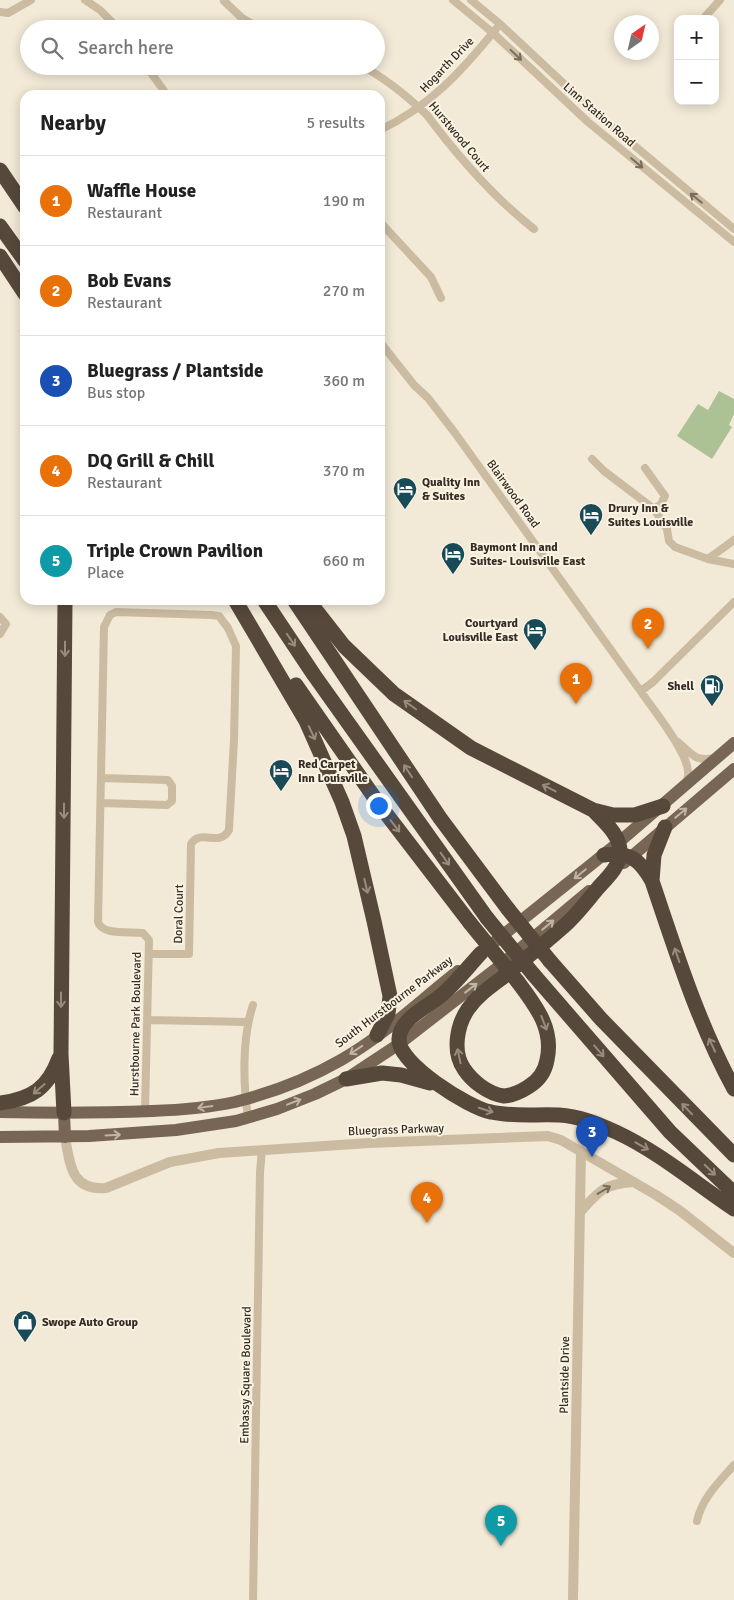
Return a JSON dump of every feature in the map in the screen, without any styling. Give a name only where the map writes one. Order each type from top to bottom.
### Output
[{"type":"highway","points":[[0,170],[20,200]]},
{"type":"highway","points":[[0,226],[20,254]]},
{"type":"highway","points":[[0,256],[20,286]]},
{"type":"highway","points":[[11,272],[20,293]]},
{"type":"highway","points":[[64,1113],[61,1054],[65,605]]},
{"type":"highway","points":[[239,605],[381,808],[470,923],[509,971],[518,982],[537,1008],[545,1025],[550,1049],[546,1068],[535,1083],[520,1092],[504,1096],[488,1090],[472,1080],[461,1065],[457,1045],[459,1025],[468,1009],[480,995],[509,971],[564,926],[611,873],[623,851]]},
{"type":"highway","points":[[239,605],[306,721],[342,802],[354,836],[390,996],[388,1014],[377,1035]]},
{"type":"highway","points":[[267,605],[314,675],[487,918],[670,1132],[734,1194]]},
{"type":"highway","points":[[297,605],[440,818],[508,909],[601,1019],[734,1156]]},
{"type":"highway","points":[[312,605],[344,646],[394,694],[471,748],[592,810],[613,815],[636,815],[663,806]]},
{"type":"highway","points":[[592,810],[612,830],[623,851],[644,867],[652,882],[693,1001],[734,1089]]},
{"type":"highway","points":[[652,882],[654,855],[665,827]]},
{"type":"highway","points":[[604,855],[623,851]]},
{"type":"highway","points":[[481,952],[445,993],[409,1020],[402,1028],[399,1044],[409,1061],[443,1088],[488,1112],[513,1115],[570,1116],[608,1129],[653,1153],[734,1209]]},
{"type":"highway","points":[[0,1102],[18,1101],[38,1091],[54,1072],[61,1054]]},
{"type":"highway","points":[[346,1079],[382,1073],[400,1075],[443,1088]]},
{"type":"main road","points":[[623,851],[663,806],[734,743]]},
{"type":"main road","points":[[623,851],[665,827],[734,769]]},
{"type":"main road","name":"South Hurstbourne Parkway","points":[[0,1112],[64,1113],[207,1107],[269,1092],[316,1073],[341,1060],[377,1035],[604,855]]},
{"type":"main road","points":[[0,1137],[65,1137],[168,1130],[221,1123],[277,1109],[315,1094],[346,1079],[399,1044],[497,968],[611,873]]},
{"type":"main road","points":[[64,1113],[65,1137]]},
{"type":"street","points":[[0,12],[8,13],[31,0]]},
{"type":"street","points":[[85,0],[100,10],[110,20]]},
{"type":"street","name":"Linn Station Road","points":[[452,0],[493,33],[591,124],[734,242]]},
{"type":"street","name":"Linn Station Road","points":[[471,0],[500,24],[598,116],[734,229]]},
{"type":"street","points":[[707,15],[720,0]]},
{"type":"street","points":[[224,1],[245,20]]},
{"type":"street","name":"Hogarth Drive","points":[[385,128],[402,120],[420,108],[446,85],[500,24]]},
{"type":"street","points":[[153,75],[163,90]]},
{"type":"street","name":"Hurstwood Court","points":[[376,75],[394,86],[420,108],[478,178],[514,213],[534,229]]},
{"type":"street","points":[[591,124],[598,116]]},
{"type":"street","points":[[670,190],[676,182]]},
{"type":"street","points":[[385,228],[431,278],[441,298]]},
{"type":"street","name":"Blairwood Road","points":[[385,348],[414,385],[428,398],[454,433],[674,738],[688,765],[689,774],[685,787]]},
{"type":"street","points":[[592,459],[604,471],[654,509],[664,524],[671,544],[679,549],[708,559],[734,564]]},
{"type":"street","points":[[645,468],[665,496],[661,504],[654,509]]},
{"type":"street","points":[[708,559],[734,540]]},
{"type":"street","points":[[641,691],[674,662],[734,602]]},
{"type":"street","name":"Hurstbourne Park Boulevard","points":[[145,1111],[149,940],[143,933],[106,931],[99,926],[104,626],[110,615],[116,612],[219,616],[228,628],[236,646],[234,740],[229,830],[226,835],[220,838],[200,837],[194,840],[191,844],[190,864]]},
{"type":"street","points":[[0,617],[6,624],[0,634]]},
{"type":"street","name":"Blairwood Road","points":[[674,738],[698,759],[703,761],[719,757]]},
{"type":"street","points":[[101,803],[167,805],[172,801],[172,786],[168,780],[102,778]]},
{"type":"street","name":"Doral Court","points":[[149,954],[189,954],[190,864]]},
{"type":"street","points":[[248,1117],[246,1099],[247,1022],[253,1005]]},
{"type":"street","points":[[148,1020],[247,1022]]},
{"type":"street","name":"Bluegrass Parkway","points":[[65,1137],[75,1176],[82,1184],[89,1188],[99,1189],[189,1157],[219,1153],[369,1143],[541,1136],[557,1138],[679,1210],[734,1253]]},
{"type":"street","name":"Embassy Square Boulevard","points":[[253,1600],[260,1172],[262,1150]]},
{"type":"street","name":"Plantside Drive","points":[[573,1600],[581,1151]]},
{"type":"street","points":[[581,1211],[598,1192],[609,1186],[634,1182]]},
{"type":"street","points":[[697,1520],[702,1505],[708,1496],[734,1465]]},
{"type":"green space","points":[[719,391],[734,399],[734,414],[729,425],[732,427],[712,459],[677,436],[698,404],[708,410]]},
{"type":"place","name":"Quality Inn & Suites","points":[[405,510]]},
{"type":"place","name":"Drury Inn & Suites Louisville","points":[[591,536]]},
{"type":"place","name":"Baymont Inn and Suites- Louisville East","points":[[453,575]]},
{"type":"place","name":"Bob Evans","points":[[648,649]]},
{"type":"place","name":"Courtyard Louisville East","points":[[535,651]]},
{"type":"place","name":"Waffle House","points":[[576,704]]},
{"type":"place","name":"Shell","points":[[712,707]]},
{"type":"place","name":"Red Carpet Inn Louisville","points":[[281,792]]},
{"type":"place","name":"Bluegrass / Plantside","points":[[592,1157]]},
{"type":"place","name":"DQ Grill & Chill","points":[[427,1223]]},
{"type":"place","name":"Swope Auto Group","points":[[25,1343]]},
{"type":"place","name":"Triple Crown Pavilion","points":[[501,1546]]}]
